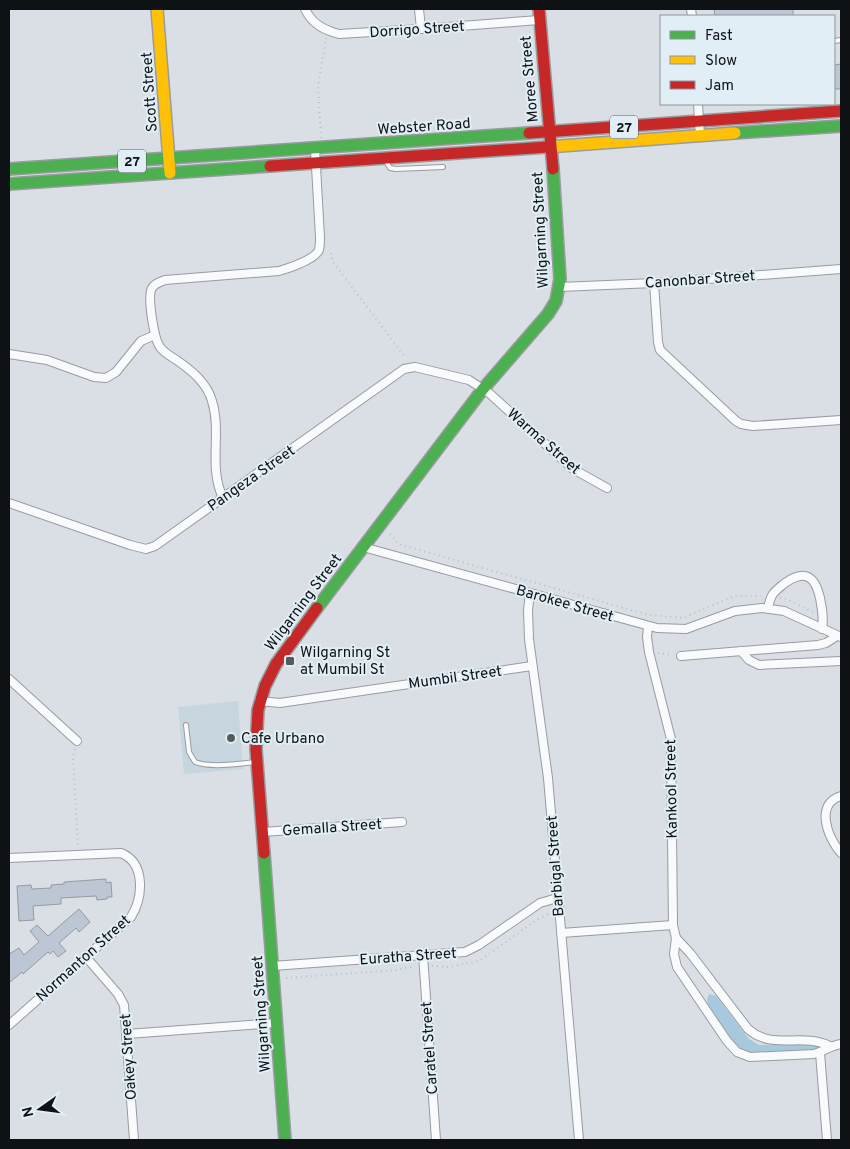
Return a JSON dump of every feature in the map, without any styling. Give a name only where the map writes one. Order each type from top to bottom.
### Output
[{"type":"main road","name":"Scott Street","points":[[157,9],[170,173]]},
{"type":"main road","name":"Moree Street","points":[[539,14],[550,146]]},
{"type":"main road","name":"Webster Road","points":[[9,170],[841,111]]},
{"type":"main road","name":"Webster Road","points":[[9,184],[841,126]]},
{"type":"main road","name":"Wilgarning Street","points":[[284,1140],[257,762],[256,724],[259,701],[276,663],[483,389],[548,314],[556,302],[560,287],[557,222],[550,146]]},
{"type":"street","points":[[305,9],[319,27],[328,31]]},
{"type":"street","points":[[420,9],[421,29]]},
{"type":"street","name":"Dorrigo Street","points":[[328,31],[339,34],[354,34],[421,29],[539,14]]},
{"type":"street","points":[[698,105],[700,136]]},
{"type":"street","points":[[224,498],[219,488],[215,471],[216,420],[210,395],[193,372],[160,347],[155,335],[150,293],[156,284],[170,280],[279,271],[291,268],[316,254],[320,247],[316,163],[318,148]]},
{"type":"street","name":"Canonbar Street","points":[[560,287],[654,283],[841,269]]},
{"type":"street","points":[[654,283],[660,350],[736,421],[753,426],[841,420]]},
{"type":"street","points":[[9,354],[47,360],[94,377],[106,378],[116,372],[141,342],[155,335]]},
{"type":"street","name":"Pangeza Street","points":[[9,503],[146,549],[155,546],[224,498],[404,369],[420,368],[460,377],[483,389]]},
{"type":"street","name":"Warma Street","points":[[483,389],[573,469],[606,488]]},
{"type":"street","name":"Barokee Street","points":[[363,547],[665,630],[686,629],[735,610],[768,608],[784,611],[839,637]]},
{"type":"street","points":[[768,608],[771,596],[776,590],[797,576],[808,576],[818,588],[824,616],[822,629]]},
{"type":"street","name":"Barbigal Street","points":[[530,594],[528,610],[532,666],[546,761],[579,1140]]},
{"type":"street","name":"Kankool Street","points":[[648,626],[649,652],[671,739],[675,960],[681,974],[736,1052],[746,1057],[756,1058],[820,1053]]},
{"type":"street","name":"Barokee Street","points":[[681,656],[818,645],[839,637]]},
{"type":"street","points":[[741,651],[749,660],[759,665],[841,661]]},
{"type":"street","name":"Mumbil Street","points":[[259,701],[280,703],[532,666]]},
{"type":"street","points":[[9,679],[77,742]]},
{"type":"street","points":[[841,796],[832,800],[826,812],[828,835],[841,853]]},
{"type":"street","name":"Gemalla Street","points":[[263,832],[402,822]]},
{"type":"street","name":"Normanton Street","points":[[9,858],[115,852],[126,855],[135,863],[138,869],[140,884],[138,905],[131,917],[9,1025]]},
{"type":"street","name":"Euratha Street","points":[[272,966],[470,951],[540,903],[557,898]]},
{"type":"street","points":[[560,933],[673,925]]},
{"type":"street","points":[[676,938],[690,953],[754,1035],[775,1041],[815,1040],[830,1046]]},
{"type":"street","name":"Caratel Street","points":[[423,955],[436,1140]]},
{"type":"street","name":"Oakey Street","points":[[86,958],[122,999],[127,1034],[134,1140]]},
{"type":"street","points":[[127,1034],[276,1023]]},
{"type":"street","points":[[827,1140],[820,1053],[830,1046],[841,1044]]},
{"type":"lane","name":"Webster Road","points":[[384,158],[388,166],[393,169],[443,167]]},
{"type":"lane","points":[[186,725],[189,752],[198,763],[257,762]]},
{"type":"path","points":[[318,148],[318,87],[324,44],[328,31]]},
{"type":"path","points":[[331,253],[333,262],[405,357]]},
{"type":"path","points":[[390,534],[398,544],[649,615],[682,618],[734,596],[761,596]]},
{"type":"path","points":[[775,598],[786,599],[819,615]]},
{"type":"path","points":[[649,652],[681,656]]},
{"type":"path","points":[[77,742],[73,758],[79,854]]},
{"type":"path","points":[[286,978],[398,970],[414,967]]},
{"type":"shaded area","points":[[238,701],[243,769],[184,774],[178,707]]},
{"type":"shaded area","points":[[709,994],[716,996],[749,1039],[759,1045],[812,1043],[818,1044],[819,1048],[767,1056],[746,1053],[736,1046],[723,1028],[708,1004]]},
{"type":"building","points":[[714,9],[793,9],[793,15],[715,15]]},
{"type":"building","points":[[841,64],[841,89],[835,89],[835,65]]},
{"type":"building","points":[[106,879],[106,883],[111,882],[112,897],[97,900],[96,896],[61,898],[61,904],[33,906],[34,920],[19,921],[17,886],[31,885],[32,889],[51,888],[51,885],[64,884],[64,882]]},
{"type":"building","points":[[79,909],[90,922],[79,932],[76,928],[59,943],[66,951],[58,957],[53,951],[50,954],[48,952],[23,974],[22,972],[9,983],[9,954],[19,948],[24,955],[39,942],[30,931],[37,925],[48,936]]},
{"type":"traffic: fast","points":[[735,133],[841,126]]},
{"type":"traffic: fast","points":[[9,169],[529,133]]},
{"type":"traffic: fast","points":[[9,184],[270,166]]},
{"type":"traffic: fast","points":[[317,608],[483,389],[548,314],[556,301],[560,279],[553,169]]},
{"type":"traffic: fast","points":[[264,853],[285,1140]]},
{"type":"traffic: slow","points":[[157,9],[170,173]]},
{"type":"traffic: slow","points":[[547,147],[735,133]]},
{"type":"traffic: jam","points":[[539,9],[553,169]]},
{"type":"traffic: jam","points":[[529,133],[841,111]]},
{"type":"traffic: jam","points":[[270,166],[547,147]]},
{"type":"traffic: jam","points":[[264,853],[256,749],[258,710],[265,686],[276,664],[317,608]]},
{"type":"place","name":"Wilgarning St at Mumbil St","points":[[290,661]]},
{"type":"place","name":"Cafe Urbano","points":[[231,738]]}]
